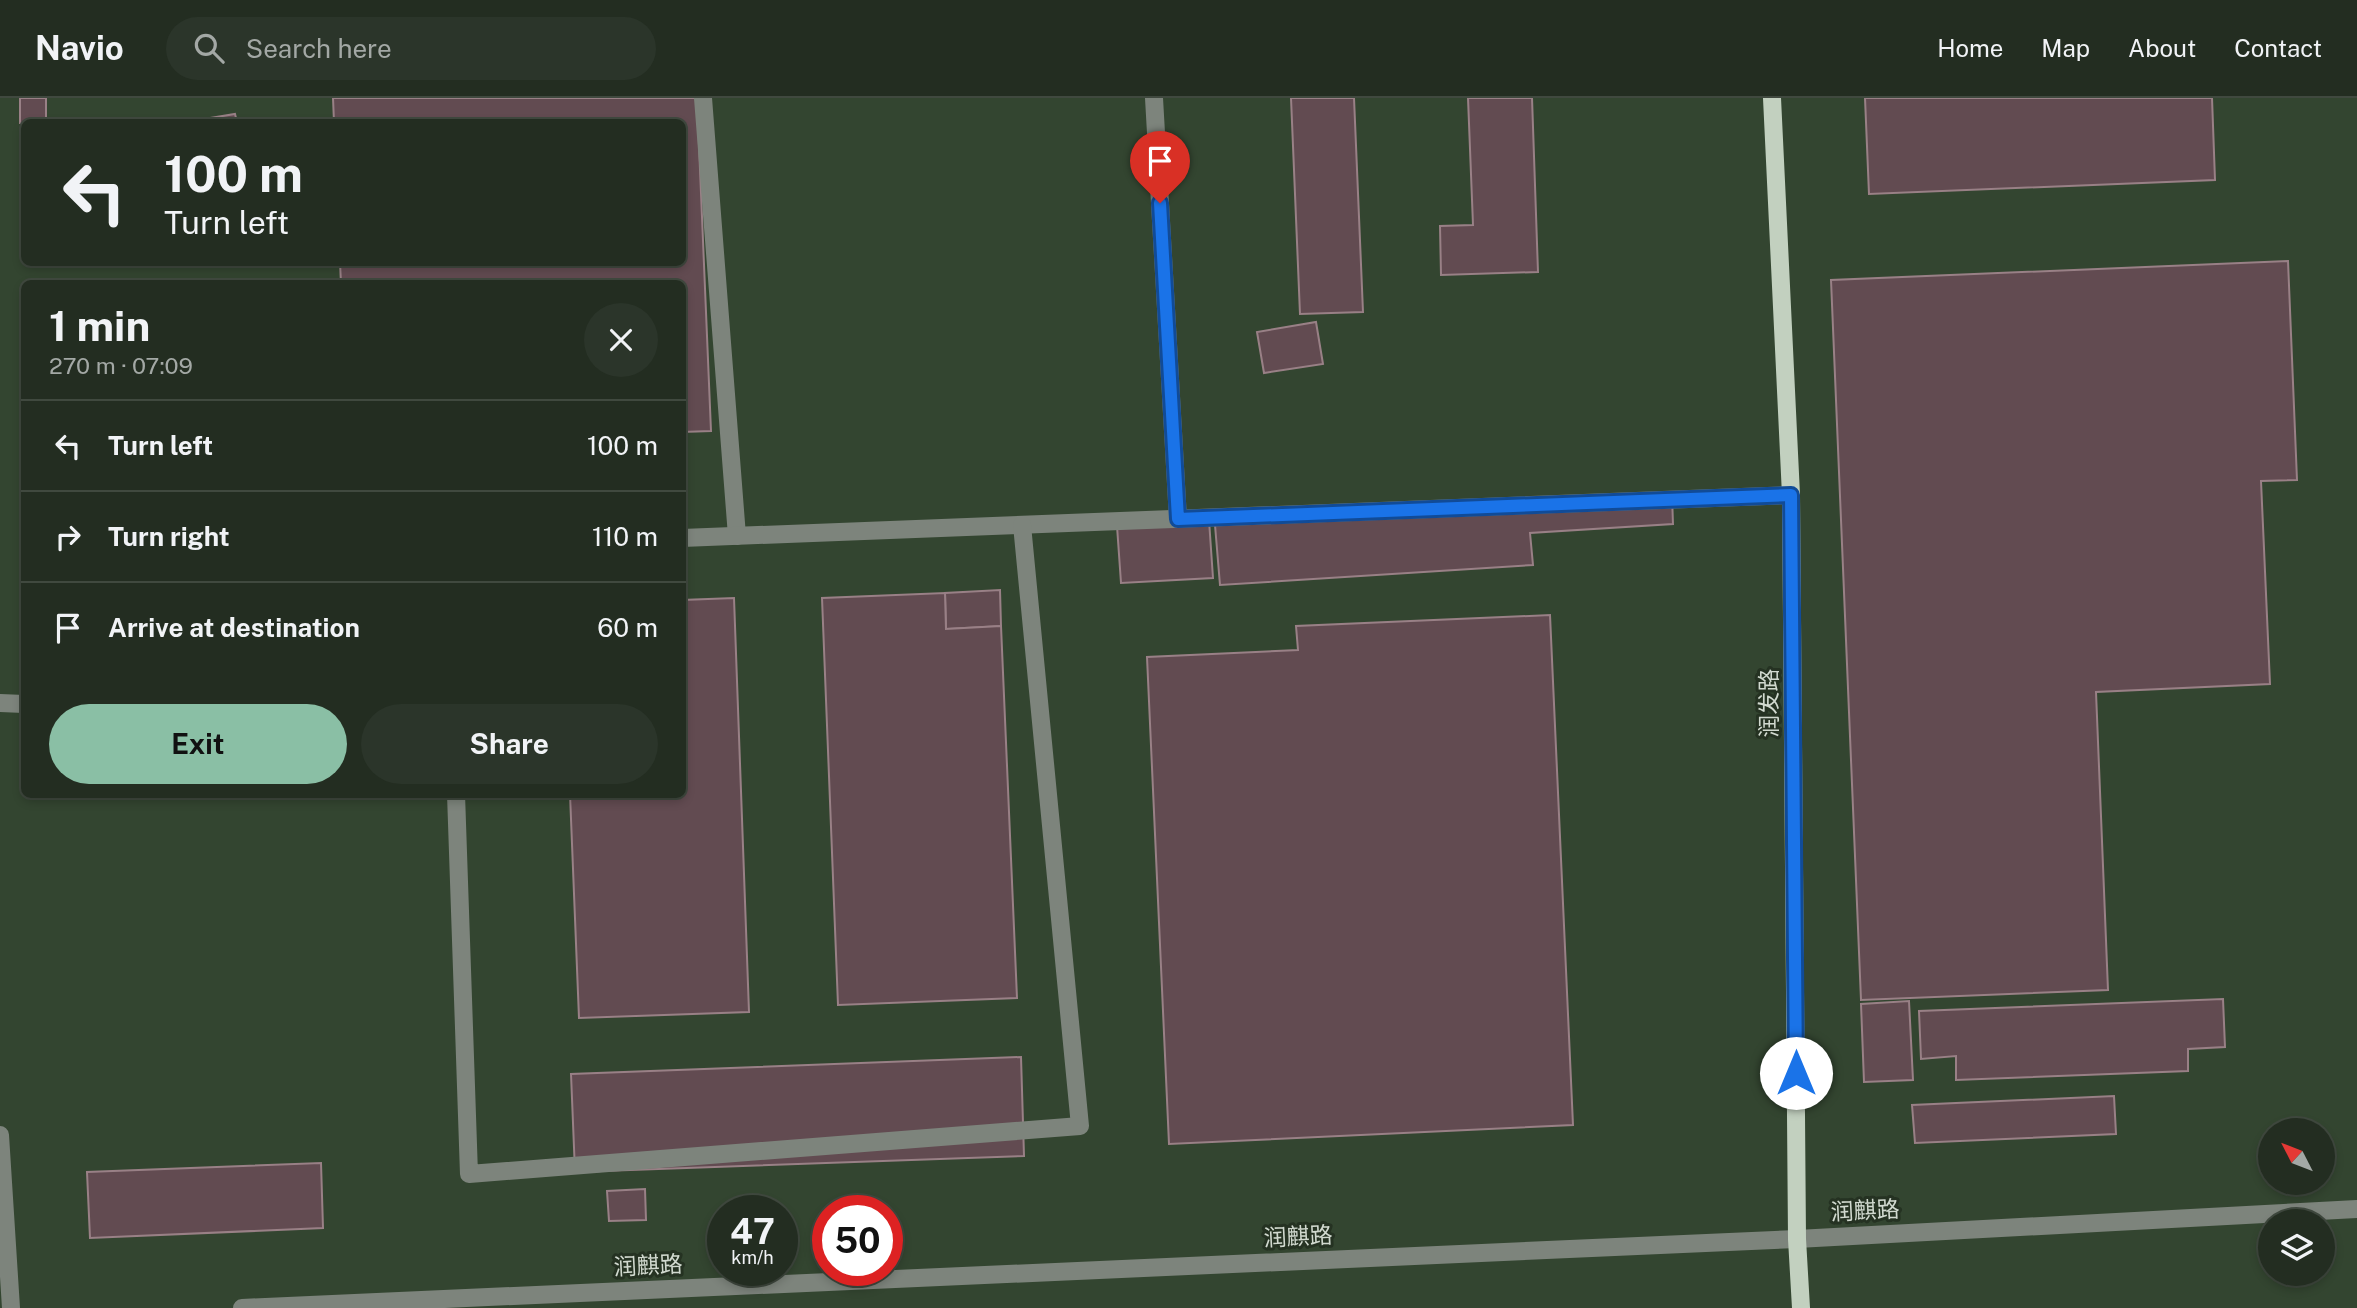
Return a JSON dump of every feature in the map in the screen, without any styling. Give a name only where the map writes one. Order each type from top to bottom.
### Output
[{"type":"main road","name":"润发路","points":[[1772,98],[1791,495],[1797,1238],[1801,1308]]},
{"type":"street","points":[[703,98],[737,536]]},
{"type":"street","points":[[1154,98],[1178,519]]},
{"type":"street","points":[[686,538],[1791,495]]},
{"type":"street","points":[[456,798],[469,1174],[1080,1126],[1022,525]]},
{"type":"street","points":[[0,703],[21,704]]},
{"type":"street","points":[[0,1135],[11,1308]]},
{"type":"street","name":"润麒路","points":[[242,1308],[1797,1238],[2357,1209]]},
{"type":"shaded area","points":[[0,98],[2357,98],[2357,1308],[0,1308]]},
{"type":"building","points":[[20,98],[46,98],[46,119],[21,119],[20,123]]},
{"type":"building","points":[[333,98],[697,98],[711,431],[686,432],[686,280],[341,280],[340,266],[686,266],[686,119],[334,119]]},
{"type":"building","points":[[1291,98],[1354,98],[1363,312],[1300,314]]},
{"type":"building","points":[[1468,98],[1532,98],[1538,272],[1441,275],[1440,226],[1473,225]]},
{"type":"building","points":[[1865,98],[2212,98],[2215,180],[1869,194]]},
{"type":"building","points":[[235,114],[236,119],[204,119]]},
{"type":"building","points":[[2288,261],[2297,480],[2261,481],[2270,684],[2096,692],[2108,990],[1861,1000],[1831,280]]},
{"type":"building","points":[[1316,322],[1323,364],[1264,373],[1257,332]]},
{"type":"building","points":[[1672,496],[1673,524],[1530,533],[1533,565],[1220,585],[1215,525]]},
{"type":"building","points":[[1209,520],[1213,578],[1121,583],[1117,526]]},
{"type":"building","points":[[1000,590],[1001,626],[946,629],[945,593]]},
{"type":"building","points":[[945,593],[946,629],[1001,626],[1017,998],[838,1005],[822,598]]},
{"type":"building","points":[[734,598],[749,1012],[579,1018],[570,798],[686,798],[686,600]]},
{"type":"building","points":[[1550,615],[1573,1125],[1169,1144],[1147,657],[1298,650],[1296,626]]},
{"type":"building","points":[[2223,999],[2225,1047],[2188,1049],[2188,1071],[1956,1080],[1956,1056],[1921,1059],[1919,1011]]},
{"type":"building","points":[[1909,1001],[1913,1080],[1864,1082],[1861,1004]]},
{"type":"building","points":[[1021,1057],[1024,1156],[575,1172],[571,1074]]},
{"type":"building","points":[[2114,1096],[2116,1134],[1915,1143],[1912,1105]]},
{"type":"building","points":[[321,1163],[323,1228],[90,1238],[87,1172]]},
{"type":"building","points":[[645,1189],[646,1220],[609,1221],[607,1191]]},
{"type":"route","points":[[1160,203],[1178,519],[1791,495],[1796,1073]]}]
